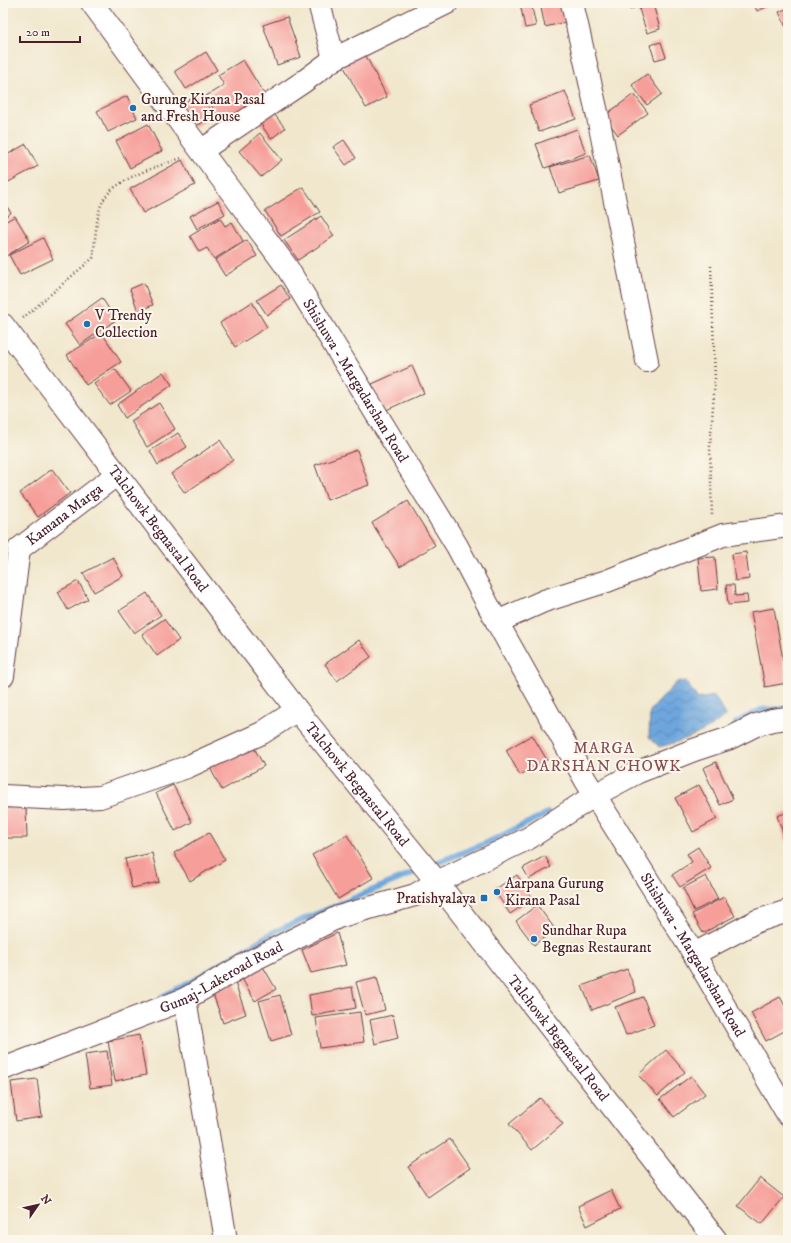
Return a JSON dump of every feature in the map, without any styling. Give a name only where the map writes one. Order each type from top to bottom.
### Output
[{"type":"street","name":"Shishuwa - Margadarshan Road","points":[[92,3],[202,150],[286,266],[457,546],[497,622],[591,788],[694,954],[788,1115]]},
{"type":"street","points":[[319,3],[334,59]]},
{"type":"street","points":[[202,150],[303,82],[334,59],[447,3]]},
{"type":"street","points":[[572,3],[598,117],[647,361]]},
{"type":"street","name":"Talchowk Begnastal Road","points":[[5,328],[297,710],[437,882],[716,1240]]},
{"type":"street","name":"Kamana Marga","points":[[3,676],[19,549],[116,475]]},
{"type":"street","points":[[497,622],[544,601],[607,581],[723,535],[788,526]]},
{"type":"street","points":[[3,796],[64,799],[100,797],[187,767],[262,733],[297,710]]},
{"type":"street","name":"Gumaj-Lakeroad Road","points":[[3,1069],[185,999],[249,962],[338,917],[415,895],[437,882],[530,838],[591,788],[730,738],[756,725],[772,720],[788,718]]},
{"type":"street","points":[[694,954],[757,921],[788,911]]},
{"type":"street","points":[[185,999],[226,1240]]},
{"type":"path","points":[[5,328],[93,258],[102,203],[111,191],[125,180],[202,150]]},
{"type":"path","points":[[711,266],[715,379],[710,446],[713,539]]},
{"type":"water","points":[[678,681],[686,682],[698,699],[714,696],[726,715],[719,721],[695,735],[659,747],[649,737],[650,711]]},
{"type":"building","points":[[520,3],[531,3],[536,26],[525,28]]},
{"type":"building","points":[[540,3],[567,3],[570,21],[545,27]]},
{"type":"building","points":[[626,3],[643,3],[630,10]]},
{"type":"building","points":[[753,3],[776,3],[757,11]]},
{"type":"building","points":[[653,4],[660,29],[647,33],[639,9]]},
{"type":"building","points":[[788,8],[788,26],[786,27],[779,12]]},
{"type":"building","points":[[287,17],[301,57],[277,65],[263,25]]},
{"type":"building","points":[[661,42],[666,57],[655,60],[650,45]]},
{"type":"building","points":[[206,52],[217,70],[186,89],[175,71]]},
{"type":"building","points":[[364,52],[387,97],[366,108],[342,63]]},
{"type":"building","points":[[243,60],[266,97],[222,123],[206,96],[224,85],[218,75]]},
{"type":"building","points":[[647,74],[662,94],[647,105],[632,85]]},
{"type":"building","points":[[565,91],[576,119],[539,132],[529,105]]},
{"type":"building","points":[[200,93],[214,115],[195,127],[181,105]]},
{"type":"building","points":[[634,94],[648,113],[618,135],[604,116]]},
{"type":"building","points":[[127,96],[137,118],[108,132],[97,111]]},
{"type":"building","points":[[271,110],[285,128],[271,139],[258,120]]},
{"type":"building","points":[[148,124],[162,151],[130,168],[116,141]]},
{"type":"building","points":[[577,129],[586,153],[545,168],[536,144]]},
{"type":"building","points":[[260,133],[282,160],[261,177],[239,151]]},
{"type":"building","points":[[344,140],[356,158],[346,165],[333,147]]},
{"type":"building","points":[[26,144],[38,166],[3,185],[3,157]]},
{"type":"building","points":[[590,155],[599,181],[559,193],[550,167]]},
{"type":"building","points":[[182,160],[195,185],[143,213],[130,189]]},
{"type":"building","points":[[303,187],[320,212],[281,236],[265,211]]},
{"type":"building","points":[[3,200],[11,213],[3,218]]},
{"type":"building","points":[[218,201],[225,214],[197,229],[190,216]]},
{"type":"building","points":[[15,216],[30,241],[3,258],[3,223]]},
{"type":"building","points":[[321,216],[334,236],[298,260],[284,240]]},
{"type":"building","points":[[220,218],[225,226],[232,222],[243,241],[214,259],[207,248],[199,252],[190,236]]},
{"type":"building","points":[[43,238],[53,259],[20,275],[9,255]]},
{"type":"building","points":[[247,240],[257,256],[225,276],[215,260]]},
{"type":"building","points":[[144,283],[153,305],[138,311],[130,289]]},
{"type":"building","points":[[281,285],[290,299],[267,315],[257,300]]},
{"type":"building","points":[[102,298],[116,320],[80,345],[65,324]]},
{"type":"building","points":[[252,302],[267,327],[235,347],[220,323]]},
{"type":"building","points":[[102,333],[121,362],[86,385],[67,355]]},
{"type":"building","points":[[412,366],[424,393],[384,411],[372,384]]},
{"type":"building","points":[[115,369],[131,391],[110,405],[94,384]]},
{"type":"building","points":[[163,372],[172,385],[125,418],[117,405]]},
{"type":"building","points":[[159,403],[175,429],[147,447],[131,421]]},
{"type":"building","points":[[178,433],[187,447],[158,465],[150,451]]},
{"type":"building","points":[[220,440],[233,460],[185,493],[171,474]]},
{"type":"building","points":[[357,450],[369,485],[327,500],[315,465]]},
{"type":"building","points":[[52,469],[70,493],[38,517],[20,493]]},
{"type":"building","points":[[408,501],[435,545],[400,567],[372,523]]},
{"type":"building","points":[[746,552],[749,579],[735,581],[732,554]]},
{"type":"building","points":[[113,557],[123,576],[94,592],[83,573]]},
{"type":"building","points":[[715,557],[718,589],[701,591],[698,558]]},
{"type":"building","points":[[78,581],[88,599],[68,610],[58,592]]},
{"type":"building","points":[[726,585],[734,585],[735,596],[747,595],[748,603],[728,605]]},
{"type":"building","points":[[147,593],[161,615],[134,633],[119,611]]},
{"type":"building","points":[[774,608],[787,683],[765,687],[751,612]]},
{"type":"building","points":[[164,619],[179,640],[157,656],[142,634]]},
{"type":"building","points":[[359,640],[371,657],[337,681],[325,664]]},
{"type":"building","points":[[532,735],[547,760],[520,775],[506,750]]},
{"type":"building","points":[[251,742],[264,766],[222,790],[209,766]]},
{"type":"building","points":[[716,762],[733,799],[720,805],[703,768]]},
{"type":"building","points":[[173,785],[192,822],[175,831],[156,793]]},
{"type":"building","points":[[699,785],[717,819],[693,832],[675,798]]},
{"type":"building","points":[[26,807],[27,838],[3,838],[3,808]]},
{"type":"building","points":[[788,812],[788,840],[786,841],[777,816]]},
{"type":"building","points":[[209,833],[225,860],[190,881],[174,853]]},
{"type":"building","points":[[347,835],[373,878],[338,899],[312,855]]},
{"type":"building","points":[[698,847],[711,868],[680,887],[672,875],[692,862],[687,854]]},
{"type":"building","points":[[152,853],[159,882],[132,888],[125,859]]},
{"type":"building","points":[[545,856],[551,867],[529,879],[523,868]]},
{"type":"building","points":[[517,875],[533,899],[510,914],[494,890]]},
{"type":"building","points":[[706,876],[718,899],[694,911],[683,888]]},
{"type":"building","points":[[724,897],[735,916],[703,933],[692,914]]},
{"type":"building","points":[[537,905],[555,929],[534,945],[516,921]]},
{"type":"building","points":[[337,933],[346,965],[311,973],[302,950]]},
{"type":"building","points":[[262,965],[276,989],[255,1001],[241,977]]},
{"type":"building","points":[[627,969],[636,992],[592,1010],[582,986]]},
{"type":"building","points":[[377,977],[385,1010],[365,1015],[356,982]]},
{"type":"building","points":[[235,983],[246,1014],[223,1023],[212,991]]},
{"type":"building","points":[[352,987],[356,1008],[312,1016],[309,995]]},
{"type":"building","points":[[280,995],[291,1035],[271,1041],[259,1001]]},
{"type":"building","points":[[643,997],[654,1025],[626,1035],[615,1007]]},
{"type":"building","points":[[780,997],[788,1011],[788,1029],[766,1041],[751,1013]]},
{"type":"building","points":[[360,1012],[364,1042],[320,1048],[316,1018]]},
{"type":"building","points":[[393,1015],[398,1038],[375,1044],[370,1020]]},
{"type":"building","points":[[139,1035],[146,1075],[115,1081],[108,1041]]},
{"type":"building","points":[[666,1050],[685,1072],[658,1096],[638,1075]]},
{"type":"building","points":[[107,1051],[112,1085],[90,1088],[85,1054]]},
{"type":"building","points":[[691,1076],[705,1094],[674,1117],[660,1099]]},
{"type":"building","points":[[37,1079],[42,1117],[16,1121],[11,1082]]},
{"type":"building","points":[[540,1098],[563,1124],[532,1150],[509,1124]]},
{"type":"building","points":[[450,1139],[470,1168],[428,1197],[408,1167]]},
{"type":"building","points":[[760,1178],[784,1197],[762,1224],[738,1206]]},
{"type":"building","points":[[611,1190],[620,1209],[587,1226],[578,1206]]},
{"type":"waterway","points":[[736,723],[761,710],[783,709]]},
{"type":"waterway","points":[[436,863],[487,843],[548,813]]},
{"type":"waterway","points":[[162,997],[191,982],[274,932],[418,871]]},
{"type":"place","name":"Gurung Kirana Pasal and Fresh House","points":[[133,108]]},
{"type":"place","name":"V Trendy Collection","points":[[87,324]]},
{"type":"place","name":"Aarpana Gurung Kirana Pasal","points":[[497,892]]},
{"type":"place","name":"Pratishyalaya","points":[[484,898]]},
{"type":"place","name":"Sundhar Rupa Begnas Restaurant","points":[[534,939]]},
{"type":"district","name":"MARGA DARSHAN CHOWK","points":[[604,756]]}]
